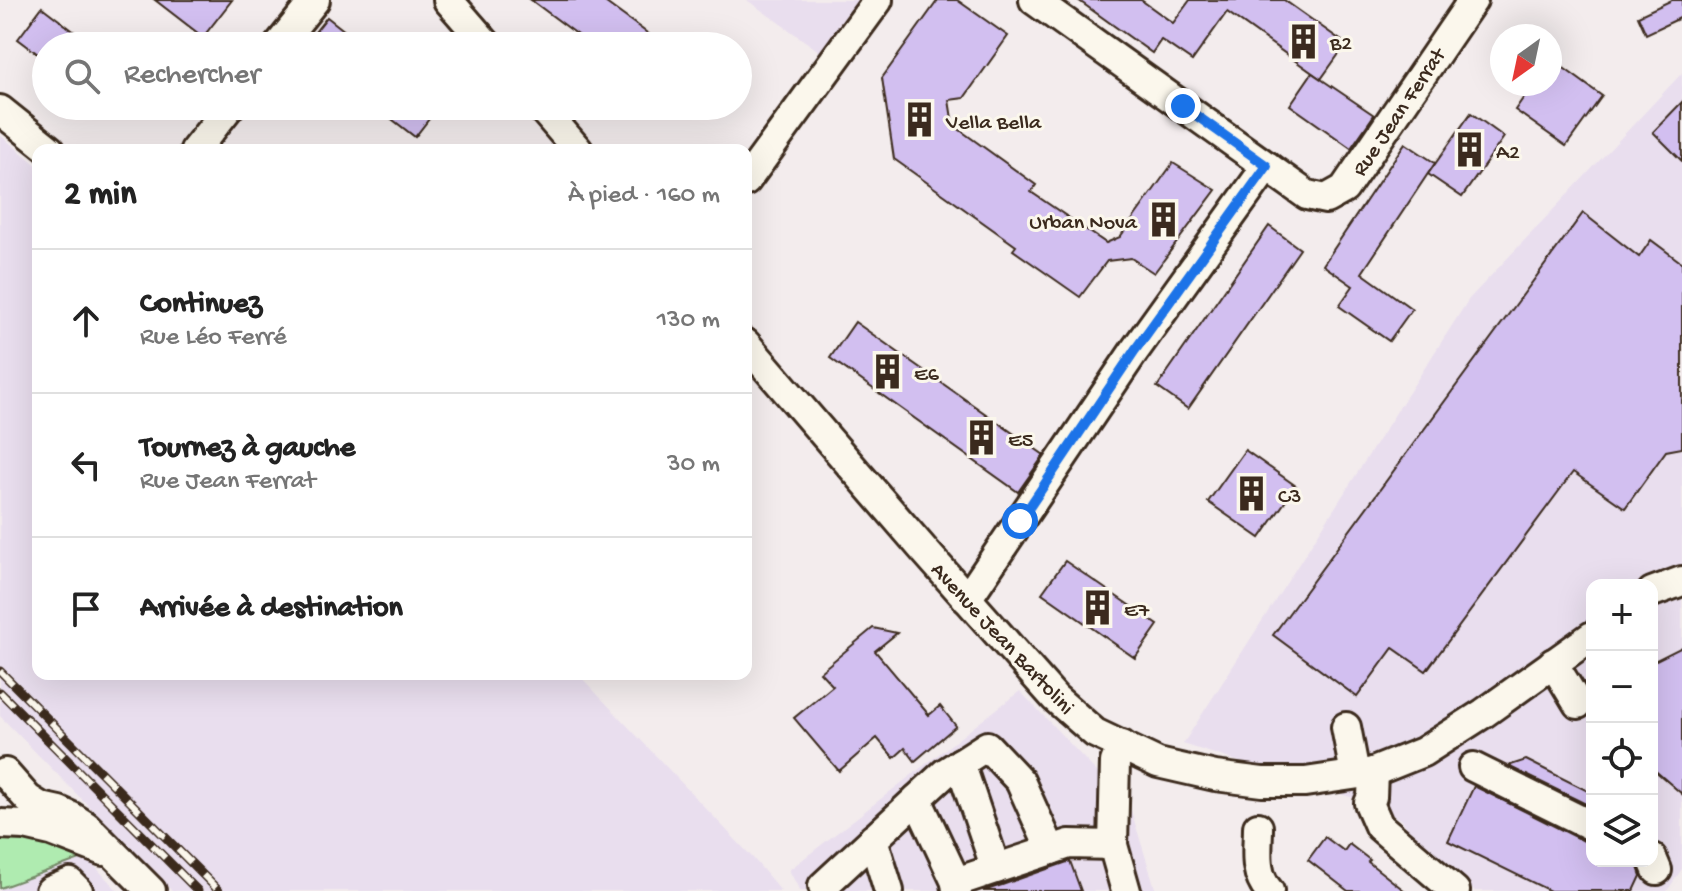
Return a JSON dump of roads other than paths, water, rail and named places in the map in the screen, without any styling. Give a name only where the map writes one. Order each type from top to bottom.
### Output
[{"type":"street","points":[[289,32],[315,0]]},
{"type":"street","points":[[448,0],[476,32]]},
{"type":"street","points":[[752,173],[878,0]]},
{"type":"street","name":"Rue Jean Ferrat","points":[[1034,0],[1307,195],[1326,199],[1344,189],[1473,0]]},
{"type":"street","points":[[0,110],[42,144]]},
{"type":"street","points":[[200,144],[219,120]]},
{"type":"street","points":[[552,120],[573,144]]},
{"type":"street","points":[[967,599],[1135,350],[1267,166]]},
{"type":"street","name":"Avenue Jean Bartolini","points":[[752,351],[1055,698],[1095,733],[1158,763],[1215,776],[1262,782],[1305,782],[1364,773],[1423,752],[1586,640]]},
{"type":"street","points":[[1658,590],[1682,581]]},
{"type":"street","points":[[1553,663],[1578,704]]},
{"type":"street","points":[[1346,727],[1364,773],[1372,797],[1369,803],[1379,826],[1455,891]]},
{"type":"street","points":[[1122,745],[1115,762],[1113,845],[1126,891]]},
{"type":"street","points":[[826,891],[823,886],[945,773],[987,746],[1020,781],[1051,850]]},
{"type":"street","points":[[960,763],[996,869]]},
{"type":"street","points":[[1473,767],[1586,823]]},
{"type":"street","points":[[2,774],[28,799],[86,826],[151,891]]},
{"type":"street","points":[[917,799],[957,887],[996,869],[1069,844],[1113,845]]},
{"type":"street","points":[[0,824],[25,825],[51,831],[116,856]]},
{"type":"street","points":[[1258,827],[1257,859],[1261,882],[1269,891]]},
{"type":"street","points":[[873,839],[889,891]]},
{"type":"street","points":[[50,891],[70,883],[78,891]]},
{"type":"railway","points":[[0,671],[219,891]]},
{"type":"railway","points":[[0,692],[198,891]]},
{"type":"place","name":"B2","points":[[1304,41]]},
{"type":"place","name":"Vella Bella","points":[[920,120]]},
{"type":"place","name":"A2","points":[[1470,150]]},
{"type":"place","name":"Urban Nova","points":[[1163,220]]},
{"type":"place","name":"E6","points":[[888,372]]},
{"type":"place","name":"E5","points":[[982,438]]},
{"type":"place","name":"C3","points":[[1252,494]]},
{"type":"place","name":"E7","points":[[1098,608]]}]
